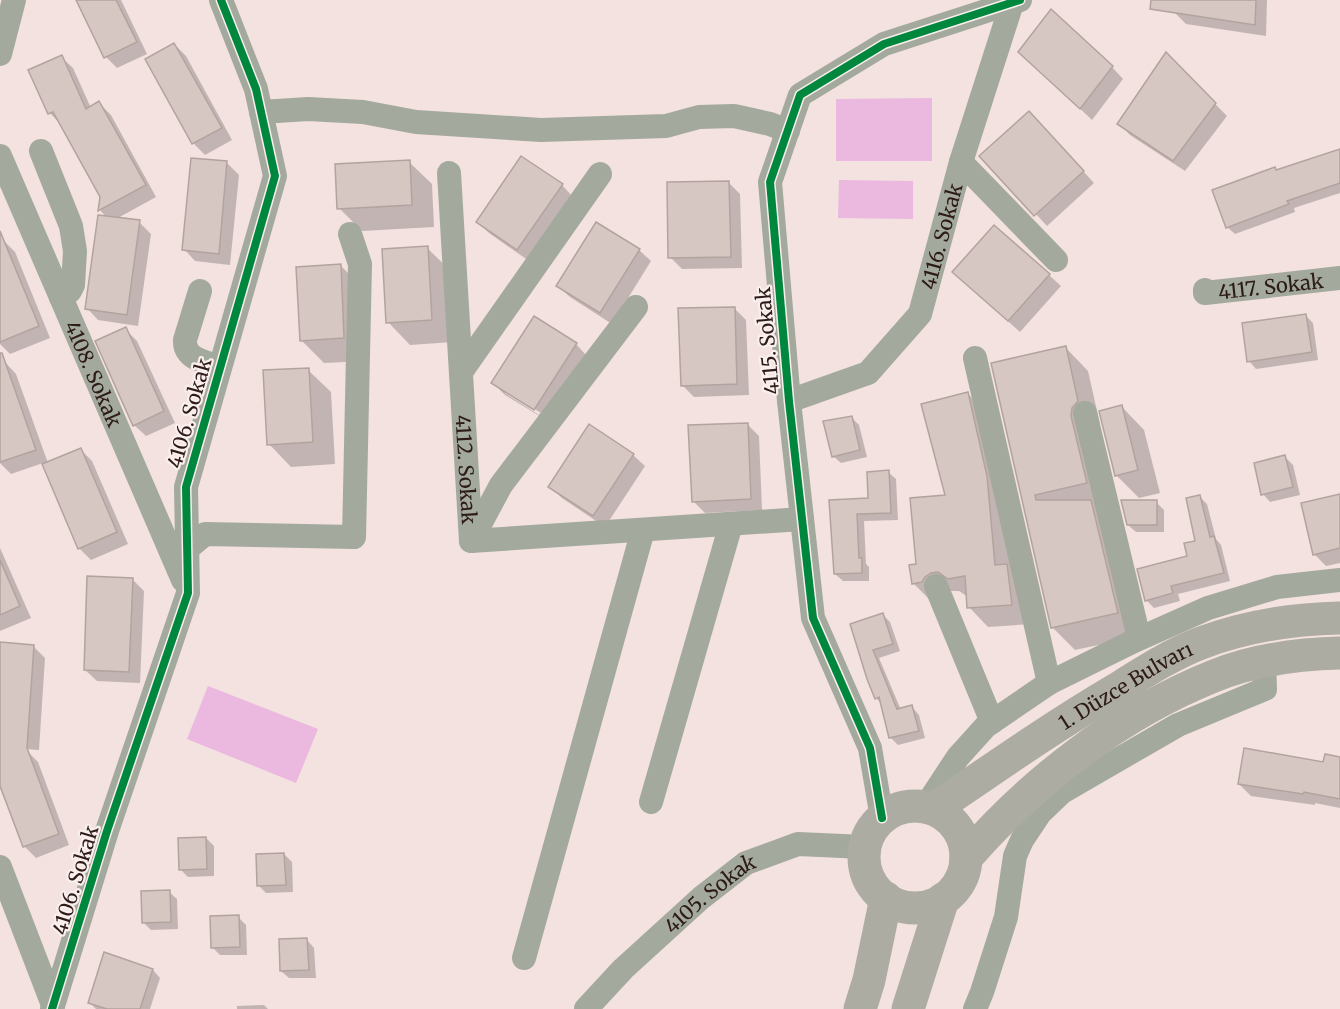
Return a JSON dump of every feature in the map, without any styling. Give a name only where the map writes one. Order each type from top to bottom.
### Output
[{"type":"main road","name":"1. Düzce Bulvarı","points":[[927,807],[1161,662],[1200,643],[1248,628],[1297,619],[1340,618]]},
{"type":"main road","name":"1. Düzce Bulvarı","points":[[966,858],[990,831],[1059,768],[1113,730],[1169,697],[1216,675],[1264,662],[1340,653]]},
{"type":"main road","points":[[906,806],[927,807],[946,816],[957,828],[964,842],[966,858],[963,874],[956,888],[943,899],[927,906],[910,908],[894,903],[880,894],[870,880],[864,864],[864,847],[870,831],[893,810],[906,806]]},
{"type":"main road","points":[[860,1009],[869,980],[886,898]]},
{"type":"main road","points":[[908,1009],[943,899]]},
{"type":"street","points":[[0,54],[14,0]]},
{"type":"street","name":"4106. Sokak","points":[[52,1007],[107,831],[188,593],[186,487],[275,176],[256,89],[221,0]]},
{"type":"street","name":"4115. Sokak","points":[[882,818],[870,748],[813,618],[789,401],[770,182],[800,95],[884,44],[1014,1]]},
{"type":"street","name":"4116. Sokak","points":[[789,401],[868,373],[920,314],[961,162],[1014,1]]},
{"type":"street","points":[[261,112],[308,109],[352,111],[416,122],[541,130],[666,126],[699,117],[734,116],[770,124],[788,131]]},
{"type":"street","points":[[41,151],[74,238],[73,285],[70,291],[61,297]]},
{"type":"street","name":"4108. Sokak","points":[[0,156],[188,593]]},
{"type":"street","points":[[961,162],[1056,260]]},
{"type":"street","name":"4112. Sokak","points":[[450,173],[471,541],[802,519]]},
{"type":"street","points":[[461,372],[600,174]]},
{"type":"street","points":[[187,549],[205,534],[354,537],[360,264],[350,234]]},
{"type":"street","name":"4117. Sokak","points":[[1205,290],[1204,293],[1340,278]]},
{"type":"street","points":[[200,291],[185,340],[185,348],[192,357],[219,367]]},
{"type":"street","points":[[471,541],[501,485],[636,307]]},
{"type":"street","points":[[975,358],[1049,683]]},
{"type":"street","points":[[1085,413],[1139,638]]},
{"type":"street","points":[[651,802],[731,524]]},
{"type":"street","points":[[524,958],[643,530]]},
{"type":"street","points":[[927,807],[958,757],[992,722],[1049,683],[1139,638],[1208,608],[1277,587],[1340,580]]},
{"type":"street","points":[[936,586],[992,722]]},
{"type":"street","points":[[975,1009],[1006,917],[1015,856],[1022,840],[1040,813],[1062,792],[1178,725],[1265,689],[1264,662]]},
{"type":"street","name":"4105. Sokak","points":[[586,1009],[623,969],[701,898],[746,863],[798,844],[864,847]]},
{"type":"street","points":[[0,867],[52,1007]]},
{"type":"shaded area","points":[[932,98],[932,161],[836,161],[836,99]]},
{"type":"shaded area","points":[[839,180],[913,181],[913,219],[838,218]]},
{"type":"shaded area","points":[[208,686],[318,729],[296,783],[187,739]]},
{"type":"building","points":[[76,0],[116,0],[137,42],[104,58]]},
{"type":"building","points":[[1151,0],[1256,0],[1255,25],[1150,9]]},
{"type":"building","points":[[1051,9],[1113,66],[1080,109],[1018,52]]},
{"type":"building","points":[[174,43],[222,128],[192,144],[145,59]]},
{"type":"building","points":[[1166,52],[1216,103],[1173,161],[1117,124]]},
{"type":"building","points":[[62,55],[86,109],[99,101],[146,185],[98,211],[100,197],[53,112],[48,114],[28,70]]},
{"type":"building","points":[[1029,111],[1084,171],[1034,216],[979,156]]},
{"type":"building","points":[[1340,149],[1340,183],[1287,201],[1289,204],[1226,228],[1212,190],[1275,167],[1276,170]]},
{"type":"building","points":[[521,156],[563,184],[517,250],[476,222]]},
{"type":"building","points":[[191,158],[227,161],[219,254],[182,250]]},
{"type":"building","points":[[410,160],[412,205],[337,209],[335,164]]},
{"type":"building","points":[[729,181],[731,257],[668,258],[667,182]]},
{"type":"building","points":[[98,215],[140,220],[127,315],[85,309]]},
{"type":"building","points":[[596,222],[640,249],[600,313],[556,286]]},
{"type":"building","points":[[994,225],[1050,274],[1008,321],[952,272]]},
{"type":"building","points":[[0,231],[39,326],[0,342]]},
{"type":"building","points":[[428,246],[432,320],[386,323],[382,249]]},
{"type":"building","points":[[341,264],[344,338],[300,341],[296,267]]},
{"type":"building","points":[[735,307],[737,384],[681,386],[678,308]]},
{"type":"building","points":[[1306,314],[1312,352],[1247,362],[1242,323]]},
{"type":"building","points":[[534,316],[577,343],[534,410],[491,383]]},
{"type":"building","points":[[126,327],[164,411],[133,426],[95,341]]},
{"type":"building","points":[[1066,346],[1078,401],[1072,408],[1071,416],[1087,483],[1035,495],[1036,500],[1091,500],[1118,613],[1051,628],[991,363]]},
{"type":"building","points":[[0,353],[2,353],[36,450],[0,462]]},
{"type":"building","points":[[309,368],[313,442],[267,445],[263,370]]},
{"type":"building","points":[[968,392],[987,476],[995,565],[1007,564],[1012,605],[967,608],[965,576],[948,579],[938,572],[931,573],[922,582],[912,584],[909,565],[916,564],[910,498],[945,495],[921,404]]},
{"type":"building","points":[[1122,405],[1138,470],[1115,476],[1099,411]]},
{"type":"building","points":[[852,416],[860,450],[832,457],[823,421]]},
{"type":"building","points":[[748,423],[751,499],[692,502],[688,425]]},
{"type":"building","points":[[589,424],[634,454],[593,516],[548,487]]},
{"type":"building","points":[[81,448],[117,532],[78,549],[42,464]]},
{"type":"building","points":[[1285,455],[1293,487],[1261,495],[1254,463]]},
{"type":"building","points":[[889,470],[891,513],[857,514],[862,573],[834,574],[829,500],[868,498],[867,472]]},
{"type":"building","points":[[1340,494],[1340,548],[1313,555],[1301,503]]},
{"type":"building","points":[[1200,495],[1210,537],[1214,536],[1224,573],[1171,586],[1173,593],[1145,601],[1137,569],[1187,556],[1184,543],[1195,541],[1186,498]]},
{"type":"building","points":[[1121,500],[1157,500],[1157,525],[1127,525]]},
{"type":"building","points":[[0,560],[20,606],[0,615]]},
{"type":"building","points":[[87,576],[133,578],[129,672],[84,670]]},
{"type":"building","points":[[883,613],[893,644],[873,650],[897,709],[912,705],[919,731],[889,738],[879,697],[875,699],[867,679],[850,624]]},
{"type":"building","points":[[0,642],[34,645],[27,748],[59,834],[23,847],[0,786]]},
{"type":"building","points":[[1244,748],[1323,762],[1325,754],[1340,757],[1340,799],[1238,784]]},
{"type":"building","points":[[206,837],[207,869],[179,870],[178,838]]},
{"type":"building","points":[[284,853],[286,885],[257,886],[256,854]]},
{"type":"building","points":[[170,890],[171,922],[142,923],[141,891]]},
{"type":"building","points":[[239,915],[240,947],[211,948],[210,916]]},
{"type":"building","points":[[307,938],[309,970],[280,971],[279,939]]},
{"type":"building","points":[[104,952],[153,969],[140,1009],[107,1009],[88,1003]]},
{"type":"cycle path","points":[[52,1009],[107,831],[188,593],[186,487],[275,176],[256,89],[221,0]]},
{"type":"cycle path","points":[[882,818],[870,748],[813,618],[789,401],[770,182],[800,95],[884,44],[1020,0]]}]
